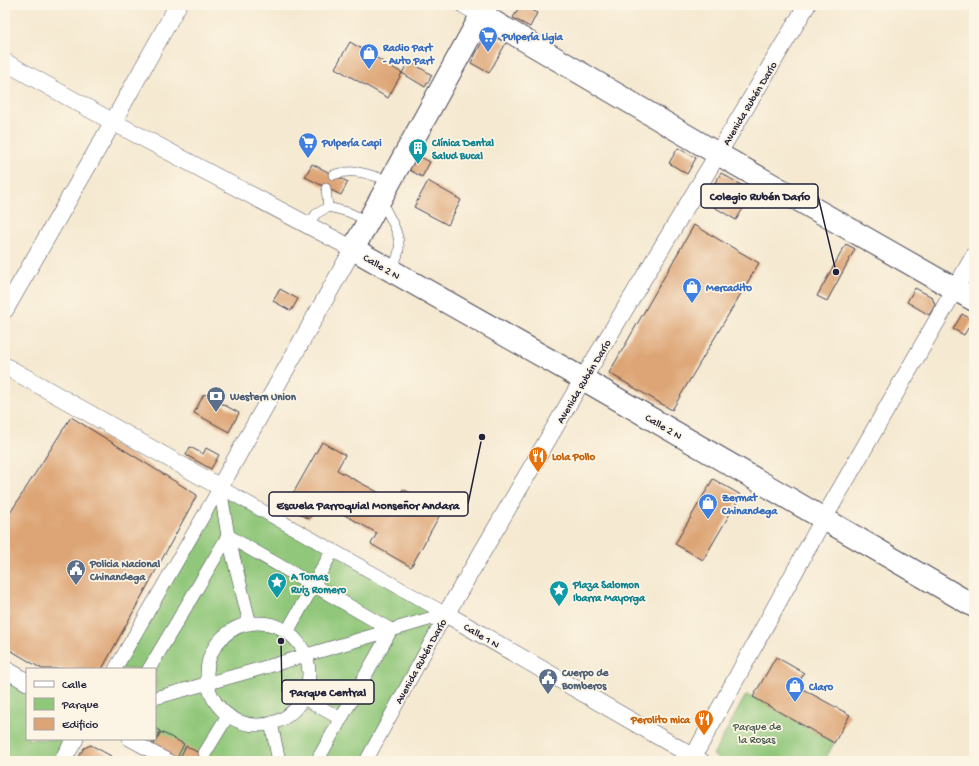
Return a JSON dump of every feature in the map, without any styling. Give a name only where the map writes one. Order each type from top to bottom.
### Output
[{"type":"street","points":[[5,310],[178,5]]},
{"type":"street","name":"Avenida Rubén Darío","points":[[366,761],[446,614],[583,379],[807,5]]},
{"type":"street","points":[[116,668],[220,487],[353,249],[385,190],[478,8],[718,154],[974,300]]},
{"type":"street","points":[[5,62],[113,122],[353,249]]},
{"type":"street","name":"Calle 2 N","points":[[353,249],[583,379],[974,606]]},
{"type":"street","points":[[695,760],[824,518],[974,256]]},
{"type":"street","points":[[5,366],[220,487]]},
{"type":"street","points":[[220,487],[228,536],[250,624]]},
{"type":"street","name":"Calle 1 N","points":[[220,487],[446,614],[695,760]]},
{"type":"street","points":[[228,536],[391,630]]},
{"type":"street","points":[[150,668],[228,536]]},
{"type":"street","points":[[287,632],[333,550]]},
{"type":"street","points":[[156,698],[306,656],[446,614]]},
{"type":"street","points":[[263,623],[280,628],[287,632],[304,650],[309,666],[309,682],[304,698],[294,711],[280,721],[271,724],[248,725],[232,719],[219,708],[210,693],[206,676],[209,658],[217,643],[229,631],[245,624],[250,624],[263,623]]},
{"type":"street","points":[[317,761],[391,630]]},
{"type":"street","points":[[5,669],[26,681]]},
{"type":"street","points":[[304,698],[341,719]]},
{"type":"street","points":[[205,753],[228,715]]},
{"type":"street","points":[[271,724],[279,761]]},
{"type":"street","points":[[62,761],[74,740]]},
{"type":"street","points":[[131,740],[168,761]]},
{"type":"lane","points":[[333,175],[342,171],[364,172],[385,190],[393,225],[398,238],[399,250],[392,271]]},
{"type":"lane","points":[[326,188],[328,207]]},
{"type":"lane","points":[[308,225],[316,214],[328,207],[348,212],[368,221]]},
{"type":"green space","points":[[220,487],[446,614],[366,761],[169,761],[131,740],[156,740],[156,668],[116,668]]},
{"type":"green space","points":[[5,669],[26,681],[26,740],[74,740],[62,761],[5,761]]},
{"type":"green space","name":"Parque de la Rosas","points":[[746,695],[753,697],[834,743],[824,761],[723,761],[713,755]]},
{"type":"building","points":[[520,5],[537,13],[530,27],[513,18]]},
{"type":"building","name":"Pulpería Ligia","points":[[495,37],[506,43],[489,73],[471,63],[483,40]]},
{"type":"building","name":"Radio Part - Auto Part","points":[[350,42],[402,73],[388,98],[335,68]]},
{"type":"building","points":[[409,61],[432,75],[425,87],[402,73]]},
{"type":"building","points":[[678,148],[696,158],[687,174],[669,163]]},
{"type":"building","name":"Clínica Dental Salud Bucal","points":[[413,153],[430,162],[422,177],[406,168]]},
{"type":"building","points":[[312,164],[348,182],[341,195],[305,177]]},
{"type":"building","points":[[721,173],[753,192],[736,220],[704,201]]},
{"type":"building","points":[[428,181],[461,200],[448,225],[414,207]]},
{"type":"building","name":"Mercadito","points":[[694,225],[759,263],[672,410],[609,373]]},
{"type":"building","points":[[846,244],[855,249],[827,301],[817,296]]},
{"type":"building","points":[[915,288],[932,297],[935,305],[929,315],[907,302]]},
{"type":"building","points":[[280,289],[298,299],[291,311],[273,301]]},
{"type":"building","points":[[962,314],[973,320],[964,335],[953,329]]},
{"type":"building","name":"Western Union","points":[[204,394],[239,413],[229,432],[194,413]]},
{"type":"building","name":"Policia Nacional Chinandega","points":[[71,417],[197,495],[103,668],[40,668],[5,647],[5,521]]},
{"type":"building","points":[[322,442],[345,455],[337,470],[396,502],[403,489],[442,511],[411,567],[371,544],[377,533],[319,501],[309,519],[286,506]]},
{"type":"building","points":[[190,447],[203,454],[206,448],[219,455],[211,469],[186,455]]},
{"type":"building","name":"Zermat Chinandega","points":[[713,479],[741,495],[703,560],[675,544]]},
{"type":"building","name":"Claro","points":[[776,657],[804,673],[797,686],[850,715],[834,743],[753,697]]},
{"type":"building","points":[[156,729],[160,731],[156,738]]},
{"type":"building","points":[[161,732],[184,744],[176,760],[153,746]]},
{"type":"building","points":[[141,740],[155,740],[151,746]]},
{"type":"building","points":[[91,745],[111,756],[108,761],[76,761],[84,748]]},
{"type":"building","points":[[186,746],[210,759],[209,761],[178,761]]},
{"type":"place","name":"Pulpería Ligia","points":[[488,53]]},
{"type":"place","name":"Radio Part - Auto Part","points":[[369,70]]},
{"type":"place","name":"Pulpería Capi","points":[[308,159]]},
{"type":"place","name":"Clínica Dental Salud Bucal","points":[[418,165]]},
{"type":"place","name":"Colegio Rubén Darío","points":[[836,272]]},
{"type":"place","name":"Mercadito","points":[[692,304]]},
{"type":"place","name":"Western Union","points":[[216,413]]},
{"type":"place","name":"Escuela Parroquial Monseñor Andara","points":[[482,437]]},
{"type":"place","name":"Lola Pollo","points":[[538,473]]},
{"type":"place","name":"Zermat Chinandega","points":[[708,520]]},
{"type":"place","name":"Policia Nacional Chinandega","points":[[76,586]]},
{"type":"place","name":"A Tomas Ruiz Romero","points":[[277,599]]},
{"type":"place","name":"Plaza Salomon Ibarra Mayorga","points":[[559,607]]},
{"type":"place","name":"Parque Central","points":[[281,641]]},
{"type":"place","name":"Cuerpo de Bomberos","points":[[548,695]]},
{"type":"place","name":"Claro","points":[[795,703]]},
{"type":"place","name":"Perolito mica","points":[[704,736]]}]
